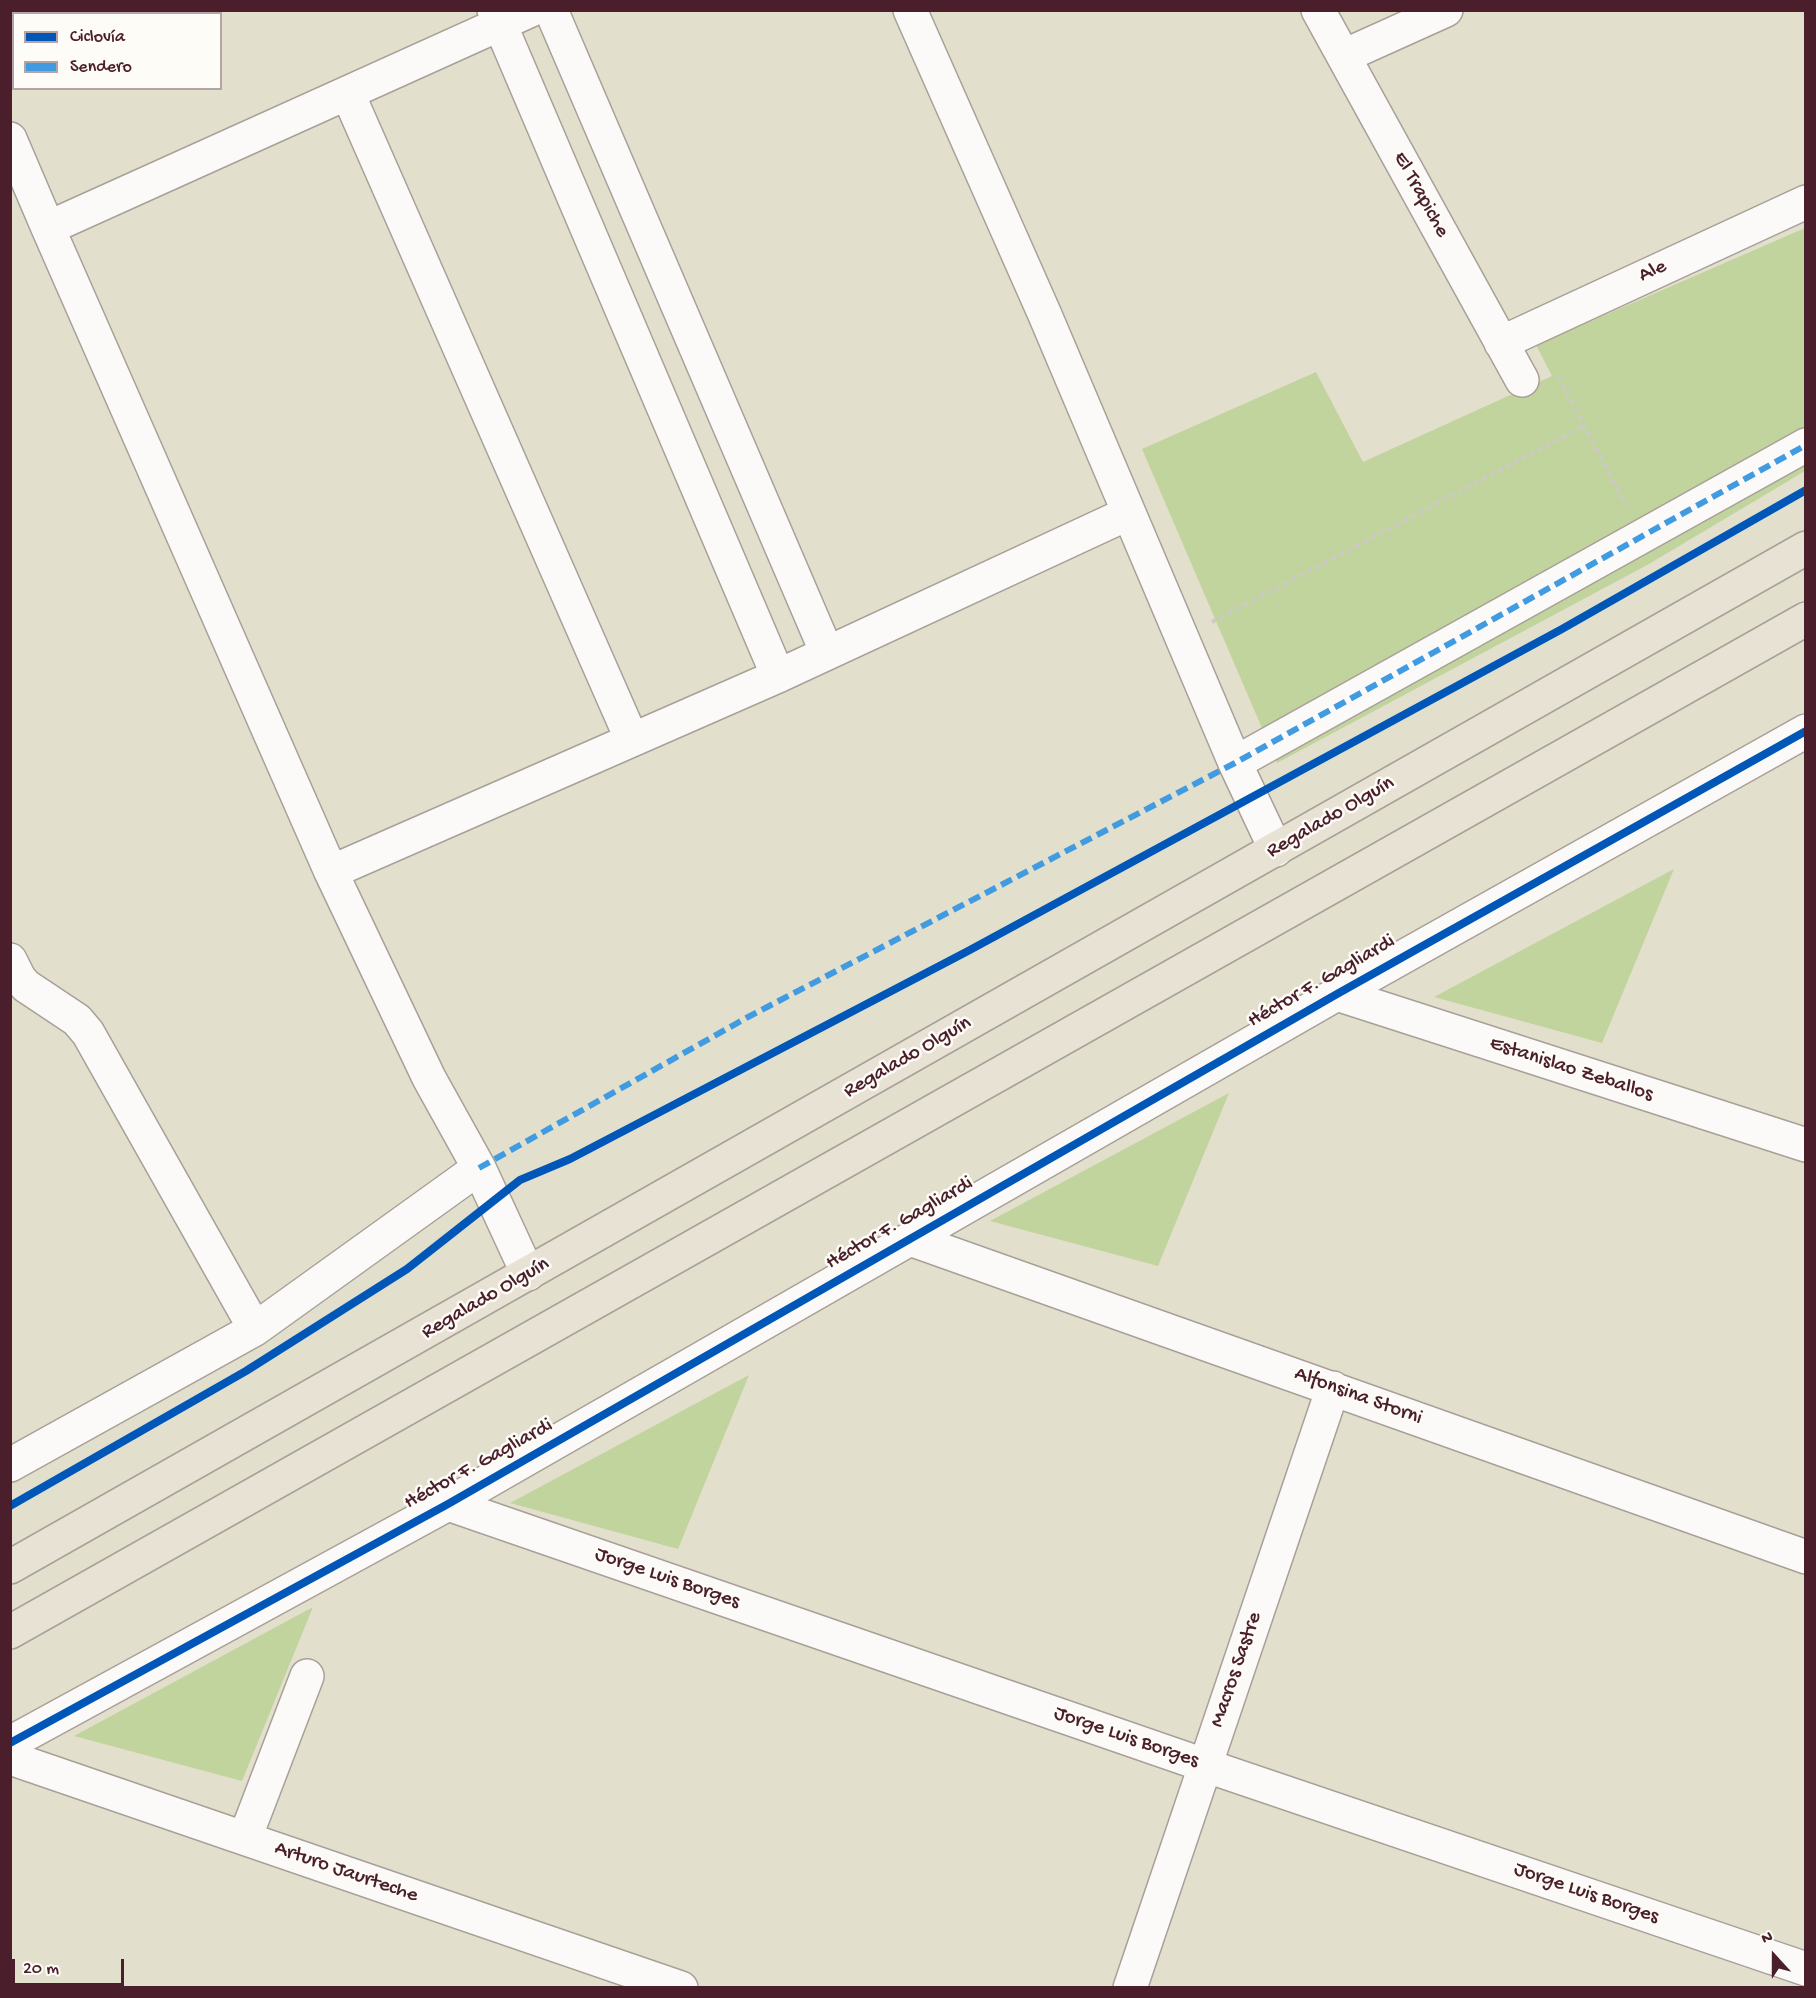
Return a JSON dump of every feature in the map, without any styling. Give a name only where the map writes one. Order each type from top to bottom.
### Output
[{"type":"main road","name":"Regalado Olguín","points":[[10,1568],[1806,548]]},
{"type":"main road","points":[[10,1632],[1806,619]]},
{"type":"street","points":[[48,228],[348,94],[497,18],[531,10]]},
{"type":"street","points":[[551,10],[828,653]]},
{"type":"street","points":[[910,10],[1045,315],[1235,763],[1275,850]]},
{"type":"street","name":"El Trapiche","points":[[1318,10],[1522,380]]},
{"type":"street","points":[[1344,56],[1446,10]]},
{"type":"street","points":[[497,18],[778,676]]},
{"type":"street","points":[[348,94],[632,740]]},
{"type":"street","points":[[10,139],[331,872],[429,1078],[479,1168],[528,1275]]},
{"type":"street","name":"Ale","points":[[1501,343],[1806,202]]},
{"type":"street","points":[[1235,763],[1806,445]]},
{"type":"street","points":[[331,872],[778,676],[1129,513]]},
{"type":"street","name":"Héctor F. Gagliardi","points":[[10,1743],[448,1504],[1337,994],[1797,744]]},
{"type":"street","points":[[10,960],[26,986],[77,1020],[88,1033],[255,1329]]},
{"type":"street","name":"Estanislao Zeballos","points":[[1337,994],[1806,1145]]},
{"type":"street","points":[[10,1465],[255,1329],[479,1168]]},
{"type":"street","name":"Alfonsina Storni","points":[[910,1239],[1806,1557]]},
{"type":"street","name":"Macros Sastre","points":[[1130,1988],[1333,1388]]},
{"type":"street","name":"Jorge Luis Borges","points":[[448,1504],[1204,1765],[1806,1969]]},
{"type":"street","points":[[245,1838],[307,1676]]},
{"type":"street","name":"Arturo Jaurteche","points":[[10,1758],[681,1988]]},
{"type":"path","points":[[1533,328],[1641,536]]},
{"type":"path","points":[[1182,638],[1584,426]]},
{"type":"green space","points":[[1805,228],[1805,471],[1649,564],[1277,763],[1142,449],[1316,372],[1363,462],[1552,376],[1536,345]]},
{"type":"green space","points":[[1674,869],[1602,1043],[1434,997]]},
{"type":"green space","points":[[1229,1093],[1158,1266],[990,1221]]},
{"type":"green space","points":[[749,1375],[678,1549],[510,1503]]},
{"type":"green space","points":[[313,1607],[242,1781],[74,1736]]},
{"type":"marked path","points":[[479,1168],[748,1017],[1235,763],[1806,445]]},
{"type":"cycle path","points":[[10,1506],[246,1371],[407,1269],[520,1180],[570,1159],[968,951],[1562,629],[1806,490]]},
{"type":"cycle path","points":[[10,1743],[448,1504],[1337,994],[1806,731]]}]
